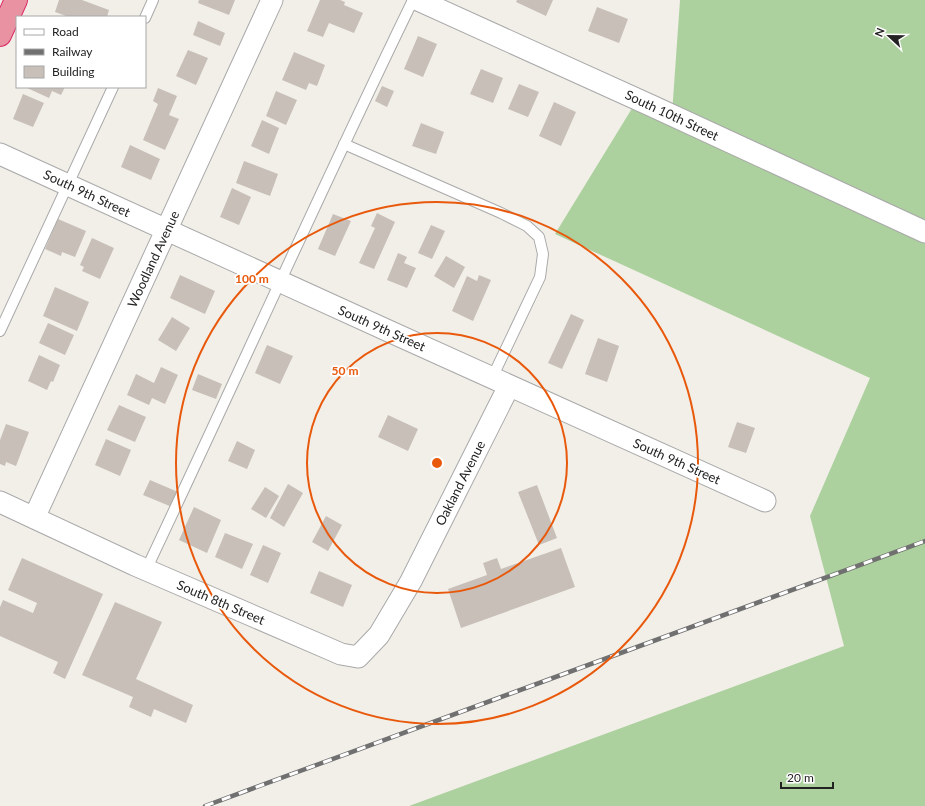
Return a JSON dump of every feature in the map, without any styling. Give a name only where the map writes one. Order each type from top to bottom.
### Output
[{"type":"highway","points":[[0,35],[16,0]]},
{"type":"street","name":"Woodland Avenue","points":[[34,518],[272,0]]},
{"type":"street","name":"South 10th Street","points":[[418,0],[925,232]]},
{"type":"street","name":"South 9th Street","points":[[0,154],[765,501]]},
{"type":"street","name":"Oakland Avenue","points":[[411,581],[500,382]]},
{"type":"street","name":"South 8th Street","points":[[0,502],[146,570],[341,654],[358,657],[379,634],[411,581]]},
{"type":"lane","points":[[146,16],[153,0]]},
{"type":"lane","points":[[146,570],[224,406],[344,144],[413,0]]},
{"type":"lane","points":[[0,331],[113,88]]},
{"type":"lane","points":[[344,144],[501,213],[527,226],[539,237],[543,254],[540,277],[500,382]]},
{"type":"green space","points":[[680,0],[925,0],[925,806],[409,806],[844,646],[810,516],[870,378],[555,234],[639,97],[672,114]]},
{"type":"building","points":[[59,0],[82,0],[109,10],[107,16],[66,16],[55,12]]},
{"type":"building","points":[[199,0],[235,0],[229,15],[198,3]]},
{"type":"building","points":[[320,0],[340,0],[345,2],[344,5],[363,13],[354,33],[329,23],[323,37],[307,31]]},
{"type":"building","points":[[517,0],[553,0],[546,16],[516,2]]},
{"type":"building","points":[[597,7],[628,19],[619,43],[588,31]]},
{"type":"building","points":[[198,21],[225,33],[220,46],[193,35]]},
{"type":"building","points":[[418,36],[437,44],[423,77],[404,69]]},
{"type":"building","points":[[188,50],[208,58],[196,85],[176,76]]},
{"type":"building","points":[[294,52],[325,65],[317,86],[309,83],[306,90],[282,80]]},
{"type":"building","points":[[481,69],[503,78],[493,103],[470,94]]},
{"type":"building","points":[[519,84],[539,92],[528,117],[508,109]]},
{"type":"building","points":[[382,86],[394,91],[387,107],[375,101]]},
{"type":"building","points":[[27,88],[64,88],[61,95],[52,91],[49,98]]},
{"type":"building","points":[[158,88],[177,96],[169,115],[179,119],[165,150],[143,140],[158,104],[153,101]]},
{"type":"building","points":[[276,91],[297,100],[286,125],[266,116]]},
{"type":"building","points":[[23,94],[44,103],[33,127],[13,119]]},
{"type":"building","points":[[554,102],[576,112],[561,146],[539,136]]},
{"type":"building","points":[[262,120],[279,128],[269,154],[251,146]]},
{"type":"building","points":[[421,123],[444,132],[436,154],[412,146]]},
{"type":"building","points":[[130,145],[160,159],[151,180],[121,167]]},
{"type":"building","points":[[244,161],[278,174],[270,196],[236,183]]},
{"type":"building","points":[[232,188],[251,197],[239,225],[220,217]]},
{"type":"building","points":[[377,213],[395,222],[374,269],[359,263],[375,228],[371,226]]},
{"type":"building","points":[[333,214],[351,221],[335,256],[318,249]]},
{"type":"building","points":[[58,219],[86,231],[75,257],[62,252],[61,256],[45,249]]},
{"type":"building","points":[[431,225],[445,231],[432,259],[418,253]]},
{"type":"building","points":[[92,238],[114,248],[100,279],[82,271],[84,267],[80,265]]},
{"type":"building","points":[[398,253],[407,257],[404,263],[416,268],[407,288],[387,280]]},
{"type":"building","points":[[446,256],[465,267],[454,288],[434,276]]},
{"type":"building","points":[[180,275],[215,291],[205,314],[170,298]]},
{"type":"building","points":[[479,275],[491,280],[473,321],[452,311],[467,276],[477,281]]},
{"type":"building","points":[[55,287],[89,302],[77,331],[43,316]]},
{"type":"building","points":[[571,314],[584,320],[562,369],[548,363]]},
{"type":"building","points":[[172,317],[190,328],[176,351],[158,340]]},
{"type":"building","points":[[48,323],[74,335],[65,355],[39,343]]},
{"type":"building","points":[[598,338],[619,346],[607,382],[585,374]]},
{"type":"building","points":[[267,345],[293,356],[280,384],[255,373]]},
{"type":"building","points":[[39,355],[60,365],[53,382],[51,381],[47,390],[28,381]]},
{"type":"building","points":[[161,367],[178,375],[165,404],[152,398],[149,405],[127,395],[136,374],[154,383]]},
{"type":"building","points":[[198,374],[222,384],[216,399],[192,390]]},
{"type":"building","points":[[119,405],[146,417],[135,442],[107,430]]},
{"type":"building","points":[[388,415],[418,429],[408,451],[378,437]]},
{"type":"building","points":[[737,422],[755,428],[746,453],[728,447]]},
{"type":"building","points":[[6,424],[29,432],[16,466],[6,462],[5,466],[0,464],[0,440]]},
{"type":"building","points":[[106,439],[131,450],[120,476],[95,465]]},
{"type":"building","points":[[237,441],[255,450],[247,469],[228,461]]},
{"type":"building","points":[[150,480],[178,492],[172,507],[143,495]]},
{"type":"building","points":[[288,484],[303,493],[284,527],[270,518]]},
{"type":"building","points":[[537,485],[557,538],[539,545],[518,492]]},
{"type":"building","points":[[265,487],[279,496],[266,518],[251,509]]},
{"type":"building","points":[[194,507],[221,520],[207,553],[179,540]]},
{"type":"building","points":[[326,516],[342,525],[328,551],[312,542]]},
{"type":"building","points":[[225,533],[253,544],[242,569],[215,557]]},
{"type":"building","points":[[263,545],[281,553],[268,583],[250,575]]},
{"type":"building","points":[[561,548],[575,587],[461,628],[448,589],[487,575],[483,563],[497,558],[501,569]]},
{"type":"building","points":[[22,558],[103,594],[65,679],[53,673],[58,662],[0,636],[0,607],[3,600],[33,613],[37,603],[8,590]]},
{"type":"building","points":[[319,571],[352,585],[343,607],[310,593]]},
{"type":"building","points":[[115,602],[162,622],[136,679],[193,705],[186,723],[154,709],[151,717],[129,707],[133,697],[82,675]]},
{"type":"railway","points":[[205,806],[925,541]]}]
